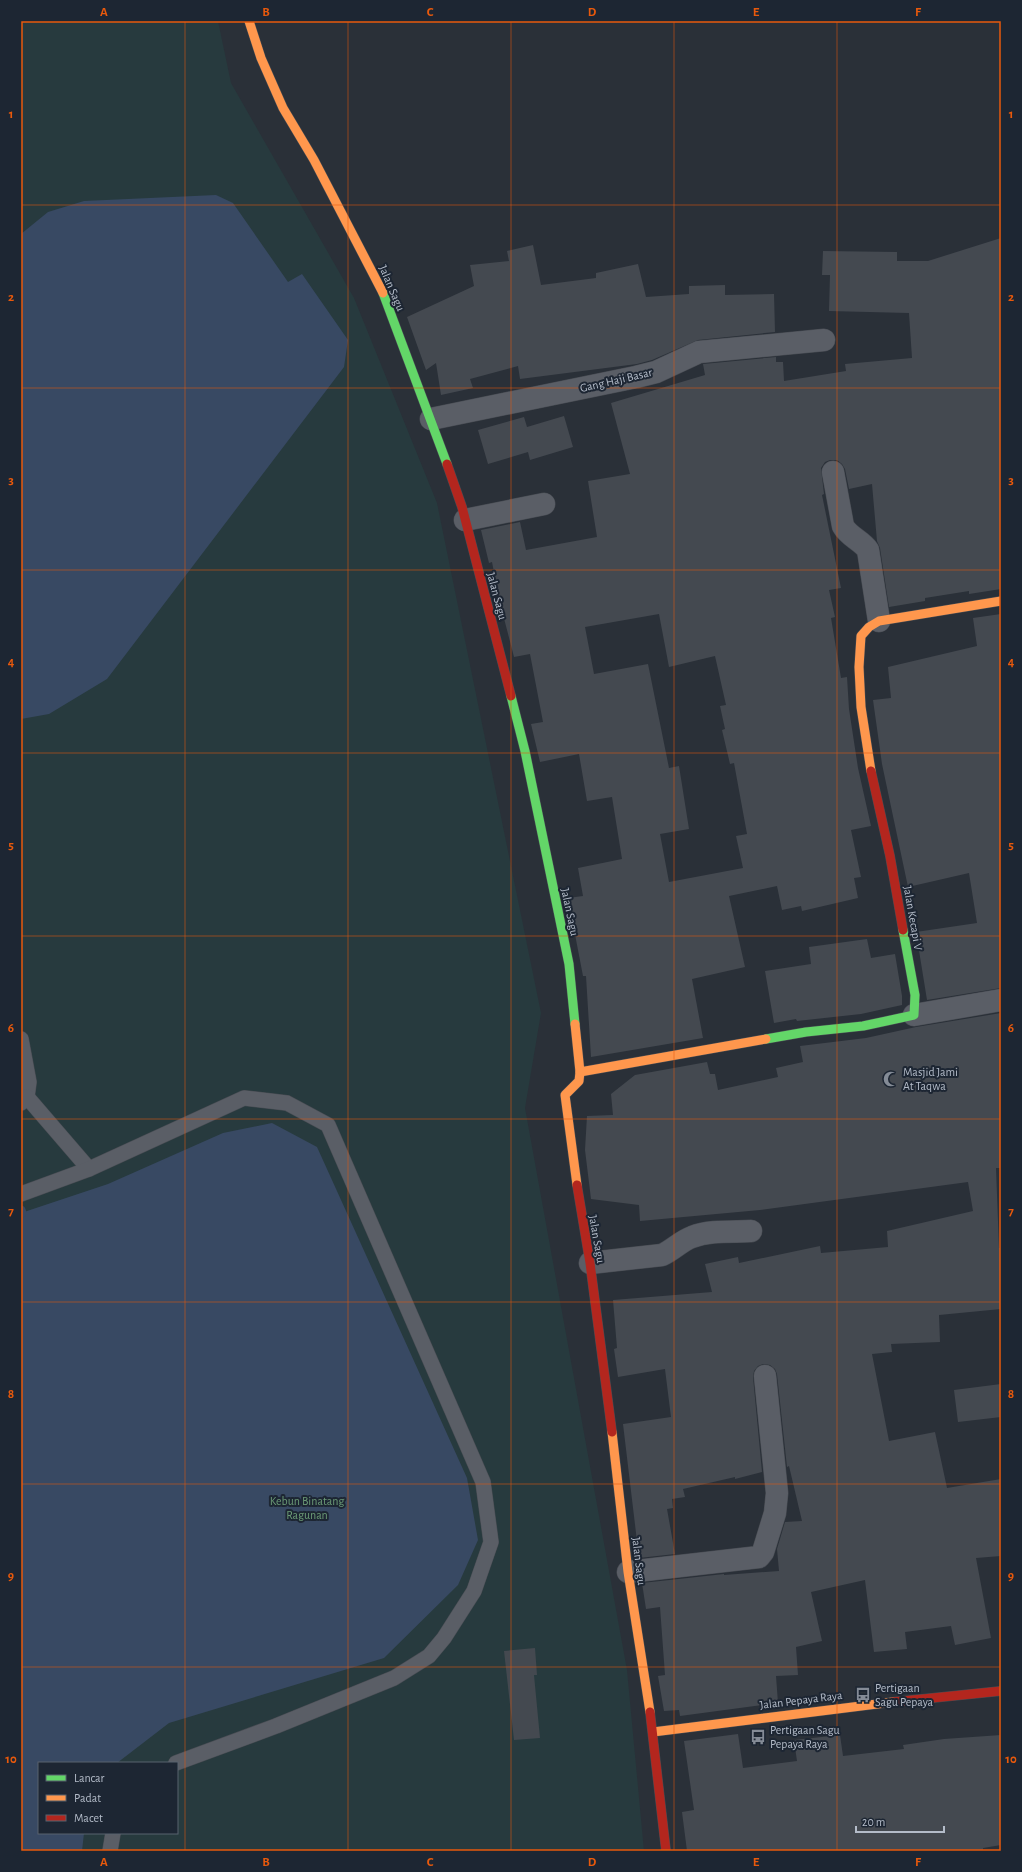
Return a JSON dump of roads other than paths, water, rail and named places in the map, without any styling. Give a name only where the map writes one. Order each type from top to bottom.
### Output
[{"type":"street","name":"Jalan Sagu","points":[[249,21],[261,58],[282,108],[314,160],[382,290],[432,419],[465,520],[536,798],[569,964],[580,1072],[579,1081],[565,1095],[580,1212],[590,1263],[606,1384],[628,1572],[653,1732],[666,1851]]},
{"type":"street","name":"Gang Haji Basar","points":[[432,419],[656,372],[699,352],[824,340]]},
{"type":"street","points":[[833,472],[843,526],[846,532],[868,550],[879,622]]},
{"type":"street","points":[[465,520],[544,504]]},
{"type":"street","name":"Jalan Kecapi V","points":[[914,1015],[915,995],[890,856],[870,766],[861,707],[859,667],[861,636],[869,627],[879,622],[1001,601]]},
{"type":"street","points":[[580,1072],[806,1032],[863,1026],[914,1015],[1001,1000]]},
{"type":"street","points":[[590,1263],[662,1255],[673,1250],[690,1238],[706,1233],[751,1231]]},
{"type":"street","points":[[628,1572],[759,1557],[763,1552],[775,1513],[777,1493],[765,1376]]},
{"type":"street","name":"Jalan Pepaya Raya","points":[[653,1732],[837,1708],[1001,1691]]},
{"type":"lane","points":[[21,1039],[29,1082],[24,1100],[89,1169]]},
{"type":"lane","points":[[21,1194],[89,1169],[244,1098],[288,1103],[328,1125],[483,1482],[491,1542],[474,1591],[444,1638],[429,1656],[394,1678],[276,1726],[178,1762]]},
{"type":"lane","points":[[110,1851],[113,1834]]},
{"type":"water","points":[[216,195],[233,203],[288,282],[302,274],[348,340],[344,367],[107,679],[49,714],[21,719],[21,234],[48,212],[84,201]]},
{"type":"water","points":[[272,1123],[317,1147],[467,1478],[478,1540],[458,1585],[384,1658],[169,1723],[118,1762],[38,1762],[38,1834],[84,1834],[82,1851],[21,1851],[21,1213],[108,1184],[223,1133]]},
{"type":"place","name":"Masjid Jami At Taqwa","points":[[891,1079]]},
{"type":"place","name":"Pertigaan Sagu Pepaya","points":[[863,1695]]},
{"type":"place","name":"Pertigaan Sagu Pepaya Raya","points":[[758,1737]]},
{"type":"park label","name":"Kebun Binatang Ragunan","points":[[307,1508]]}]
